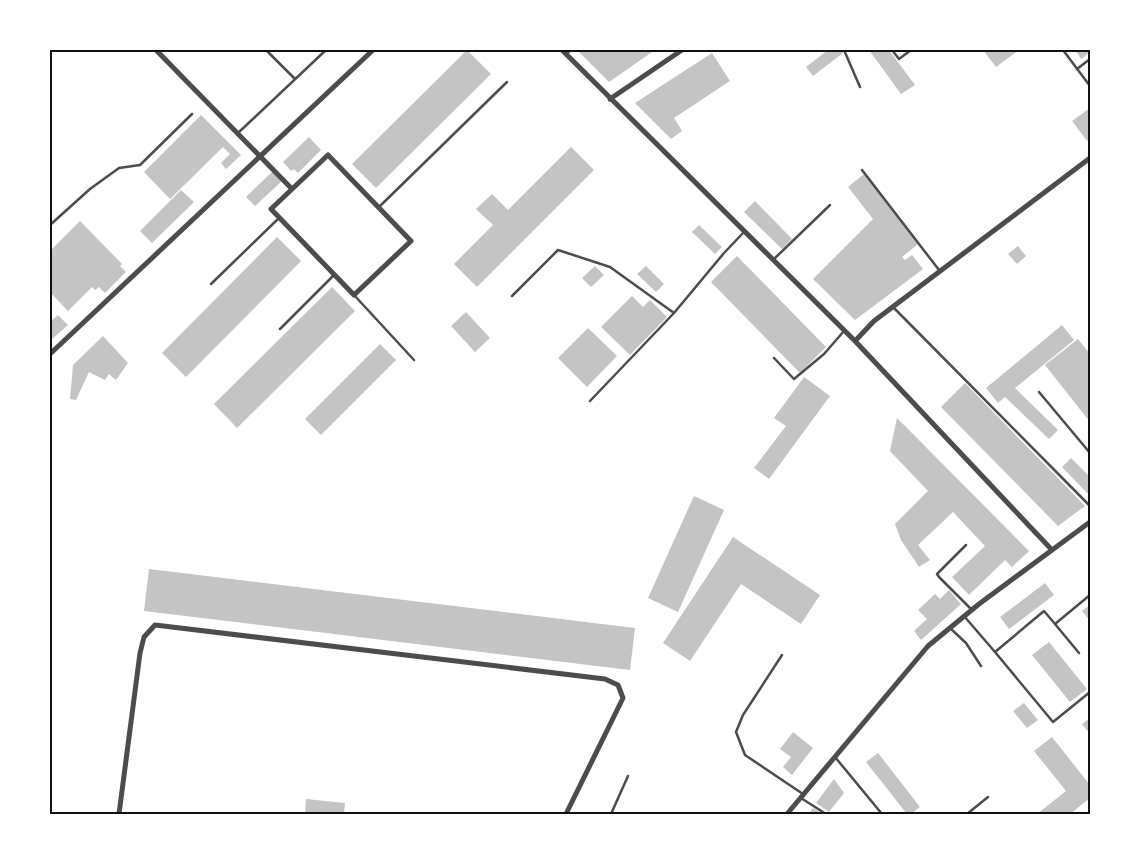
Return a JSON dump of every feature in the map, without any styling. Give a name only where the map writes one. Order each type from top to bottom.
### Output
[{"type":"street","points":[[156,50],[292,189]]},
{"type":"street","points":[[50,354],[373,50]]},
{"type":"street","points":[[610,98],[682,50]]},
{"type":"street","points":[[564,52],[855,341],[1052,550]]},
{"type":"street","points":[[328,154],[379,207],[411,241],[354,296],[271,210],[328,154]]},
{"type":"street","points":[[855,341],[874,321],[1090,158]]},
{"type":"street","points":[[787,814],[928,646],[964,616],[1090,522]]},
{"type":"street","points":[[119,814],[140,653],[144,637],[155,625],[605,679],[618,685],[623,698],[566,814]]},
{"type":"lane","points":[[266,50],[295,79]]},
{"type":"lane","points":[[238,134],[326,50]]},
{"type":"lane","points":[[564,52],[572,50]]},
{"type":"lane","points":[[844,50],[860,87]]},
{"type":"lane","points":[[892,50],[899,59],[911,50]]},
{"type":"lane","points":[[1063,50],[1090,86]]},
{"type":"lane","points":[[1077,69],[1090,59]]},
{"type":"lane","points":[[379,207],[507,82]]},
{"type":"lane","points":[[50,225],[90,189],[119,168],[140,165],[192,114]]},
{"type":"lane","points":[[862,170],[940,272]]},
{"type":"lane","points":[[773,260],[830,205]]},
{"type":"lane","points":[[211,284],[279,218]]},
{"type":"lane","points":[[590,401],[674,313],[724,253],[745,232]]},
{"type":"lane","points":[[512,296],[558,250],[610,267],[674,313]]},
{"type":"lane","points":[[280,329],[334,275]]},
{"type":"lane","points":[[354,296],[414,360]]},
{"type":"lane","points":[[893,307],[1090,506]]},
{"type":"lane","points":[[774,358],[794,379],[824,354],[844,331]]},
{"type":"lane","points":[[1039,392],[1090,453]]},
{"type":"lane","points":[[966,545],[937,574],[972,610]]},
{"type":"lane","points":[[1055,624],[1090,595]]},
{"type":"lane","points":[[995,652],[1044,611],[1079,653]]},
{"type":"lane","points":[[964,616],[1053,722],[1090,692]]},
{"type":"lane","points":[[950,628],[966,643],[981,666]]},
{"type":"lane","points":[[782,656],[743,714],[736,732],[745,755],[826,814]]},
{"type":"lane","points":[[835,757],[882,814]]},
{"type":"lane","points":[[611,814],[628,776]]},
{"type":"lane","points":[[967,814],[988,797]]},
{"type":"building","points":[[467,50],[491,74],[376,188],[352,164]]},
{"type":"building","points":[[655,50],[609,82],[578,51]]},
{"type":"building","points":[[828,50],[841,50],[843,53],[813,76],[806,67]]},
{"type":"building","points":[[869,50],[889,50],[915,85],[901,94]]},
{"type":"building","points":[[983,50],[1019,50],[996,67]]},
{"type":"building","points":[[1075,50],[1090,50],[1090,52],[1081,59]]},
{"type":"building","points":[[712,53],[730,81],[674,118],[682,131],[671,139],[635,103]]},
{"type":"building","points":[[1090,108],[1090,138],[1087,141],[1072,121]]},
{"type":"building","points":[[201,115],[241,155],[226,169],[221,163],[230,154],[223,147],[170,199],[144,172]]},
{"type":"building","points":[[309,137],[321,150],[298,173],[294,169],[291,171],[283,162]]},
{"type":"building","points":[[571,147],[594,170],[477,287],[454,264],[493,225],[476,209],[492,194],[508,210]]},
{"type":"building","points":[[273,171],[282,181],[255,206],[246,197]]},
{"type":"building","points":[[864,174],[918,244],[902,257],[905,260],[912,255],[923,269],[855,320],[813,279],[873,219],[848,187]]},
{"type":"building","points":[[181,190],[194,202],[152,243],[140,231]]},
{"type":"building","points":[[755,201],[792,239],[782,249],[744,212]]},
{"type":"building","points":[[80,221],[122,264],[120,266],[126,272],[105,293],[99,287],[95,290],[92,287],[68,311],[50,292],[50,251]]},
{"type":"building","points":[[699,225],[722,247],[715,254],[692,232]]},
{"type":"building","points":[[277,237],[301,261],[186,377],[162,353]]},
{"type":"building","points":[[1018,246],[1026,256],[1017,264],[1008,254]]},
{"type":"building","points":[[737,256],[826,347],[800,373],[711,282]]},
{"type":"building","points":[[595,266],[604,275],[591,287],[582,278]]},
{"type":"building","points":[[646,266],[664,284],[656,292],[637,274]]},
{"type":"building","points":[[332,287],[355,311],[237,428],[214,404]]},
{"type":"building","points":[[632,296],[643,307],[650,300],[667,317],[630,355],[601,327]]},
{"type":"building","points":[[466,312],[490,338],[475,352],[451,326]]},
{"type":"building","points":[[58,315],[68,325],[50,341],[50,322]]},
{"type":"building","points":[[1062,325],[1074,340],[1015,388],[1058,430],[1049,439],[1005,397],[998,403],[986,388]]},
{"type":"building","points":[[588,328],[617,356],[587,387],[558,358]]},
{"type":"building","points":[[103,336],[128,363],[116,380],[109,374],[105,380],[89,372],[76,400],[70,399],[73,365]]},
{"type":"building","points":[[1078,339],[1090,354],[1090,422],[1045,365]]},
{"type":"building","points":[[380,344],[396,360],[321,435],[305,419]]},
{"type":"building","points":[[804,377],[830,396],[769,479],[754,468],[786,426],[774,418]]},
{"type":"building","points":[[965,383],[1085,506],[1058,526],[941,407]]},
{"type":"building","points":[[897,418],[1029,551],[1012,567],[1005,560],[969,595],[952,577],[985,546],[953,512],[918,545],[930,560],[919,567],[901,540],[895,524],[928,491],[890,451]]},
{"type":"building","points":[[1071,458],[1090,477],[1090,496],[1062,467]]},
{"type":"building","points":[[694,496],[724,510],[678,612],[648,598]]},
{"type":"building","points":[[733,537],[820,595],[801,624],[741,584],[690,661],[663,643]]},
{"type":"building","points":[[149,569],[635,628],[630,670],[144,611]]},
{"type":"building","points":[[1045,583],[1054,595],[1009,629],[1000,617]]},
{"type":"building","points":[[949,590],[961,604],[921,640],[914,631],[927,619],[918,610],[935,594],[940,599]]},
{"type":"building","points":[[1090,605],[1090,621],[1082,611]]},
{"type":"building","points":[[1049,642],[1087,689],[1070,702],[1032,655]]},
{"type":"building","points":[[1024,703],[1038,720],[1027,728],[1013,711]]},
{"type":"building","points":[[1090,718],[1090,734],[1082,724]]},
{"type":"building","points":[[793,732],[813,748],[792,775],[783,767],[791,757],[780,749]]},
{"type":"building","points":[[1052,737],[1090,785],[1090,798],[1070,814],[1037,814],[1066,791],[1034,751]]},
{"type":"building","points":[[878,753],[920,807],[911,814],[907,814],[866,762]]},
{"type":"building","points":[[834,779],[844,793],[829,812],[816,803]]},
{"type":"building","points":[[306,799],[345,803],[344,814],[305,814]]},
{"type":"building","points":[[813,808],[822,814],[809,814]]}]
